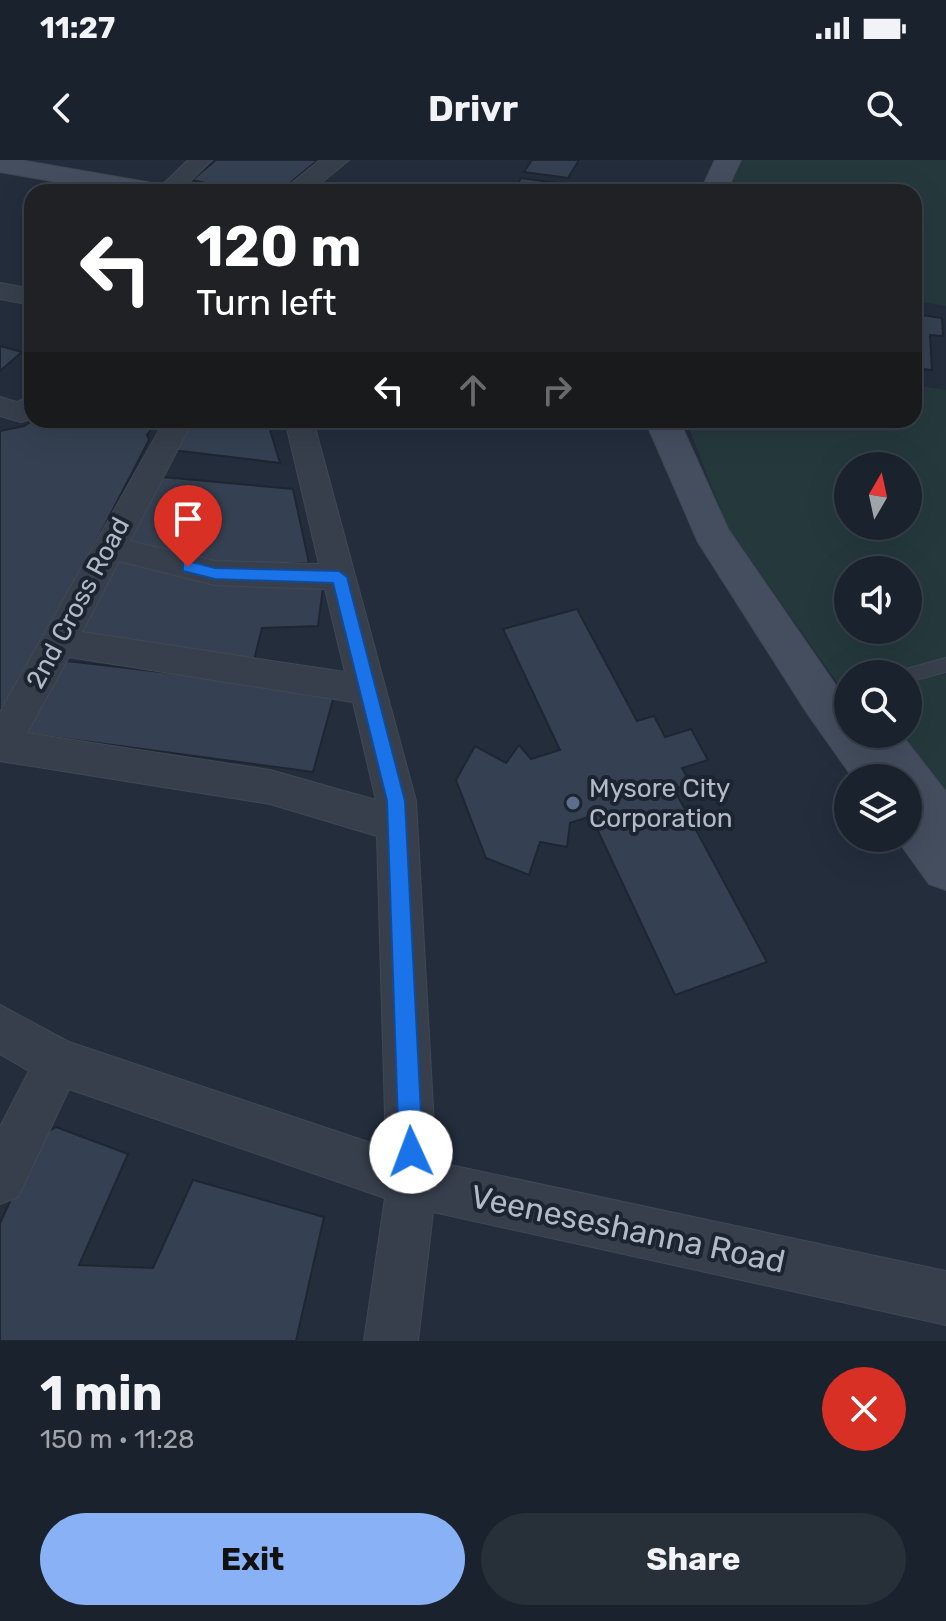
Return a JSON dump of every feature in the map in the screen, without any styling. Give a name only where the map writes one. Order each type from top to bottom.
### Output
[{"type":"main road","points":[[701,178],[728,160]]},
{"type":"main road","points":[[0,164],[35,165],[123,184]]},
{"type":"main road","points":[[665,428],[711,533],[834,692]]},
{"type":"main road","points":[[687,428],[727,526],[834,691]]},
{"type":"main road","points":[[886,748],[946,827]]},
{"type":"main road","points":[[922,836],[946,868]]},
{"type":"street","points":[[160,184],[175,160]]},
{"type":"street","points":[[165,184],[201,160]]},
{"type":"street","points":[[304,184],[336,160]]},
{"type":"street","points":[[0,291],[24,296]]},
{"type":"street","points":[[0,406],[21,413],[24,411]]},
{"type":"street","name":"2nd Cross Road","points":[[0,744],[175,428]]},
{"type":"street","points":[[301,428],[396,801],[412,1182],[391,1341]]},
{"type":"street","points":[[108,547],[215,573],[339,577]]},
{"type":"street","points":[[59,642],[368,690]]},
{"type":"street","points":[[0,744],[270,787],[397,824]]},
{"type":"street","name":"Veeneseshanna Road","points":[[0,1028],[58,1062],[412,1182],[946,1298]]},
{"type":"street","points":[[0,1179],[58,1062]]},
{"type":"lane","points":[[922,671],[946,665]]},
{"type":"green space","points":[[730,160],[946,160],[946,306],[922,302],[922,184],[721,184]]},
{"type":"green space","points":[[922,386],[946,390],[946,665],[922,671],[922,660],[834,660],[834,678],[727,526],[689,428],[922,428]]},
{"type":"green space","points":[[946,674],[946,834],[922,801],[922,764],[896,764],[884,748],[922,748],[922,678]]},
{"type":"building","points":[[216,160],[318,160],[289,184],[209,184],[192,180]]},
{"type":"building","points":[[532,160],[579,160],[568,178],[524,172]]},
{"type":"building","points":[[521,178],[557,183],[557,184],[518,184]]},
{"type":"building","points":[[922,315],[942,318],[943,336],[930,335],[932,370],[922,369]]},
{"type":"building","points":[[0,346],[22,352],[0,371]]},
{"type":"building","points":[[24,426],[152,428],[147,435],[149,440],[36,658],[0,718],[0,431]]},
{"type":"building","points":[[187,428],[269,428],[280,463],[172,450]]},
{"type":"building","points":[[162,477],[293,489],[309,563],[213,563],[121,542]]},
{"type":"building","points":[[115,557],[324,580],[318,626],[262,628],[252,668],[69,638]]},
{"type":"building","name":"Mysore City Corporation","points":[[577,609],[637,721],[654,716],[665,737],[691,729],[708,760],[682,768],[691,784],[674,789],[767,962],[675,995],[591,816],[570,823],[567,847],[540,842],[529,875],[486,858],[456,780],[475,746],[506,763],[519,745],[531,759],[560,750],[503,629]]},
{"type":"building","points":[[58,660],[335,692],[313,772],[16,732]]},
{"type":"building","points":[[56,1127],[128,1154],[79,1265],[153,1268],[193,1180],[324,1217],[296,1341],[0,1341],[0,1223],[41,1135]]},
{"type":"place","name":"Mysore City Corporation","points":[[573,803]]},
{"type":"route","points":[[188,567],[215,573],[339,577],[396,801],[411,1152]]}]
